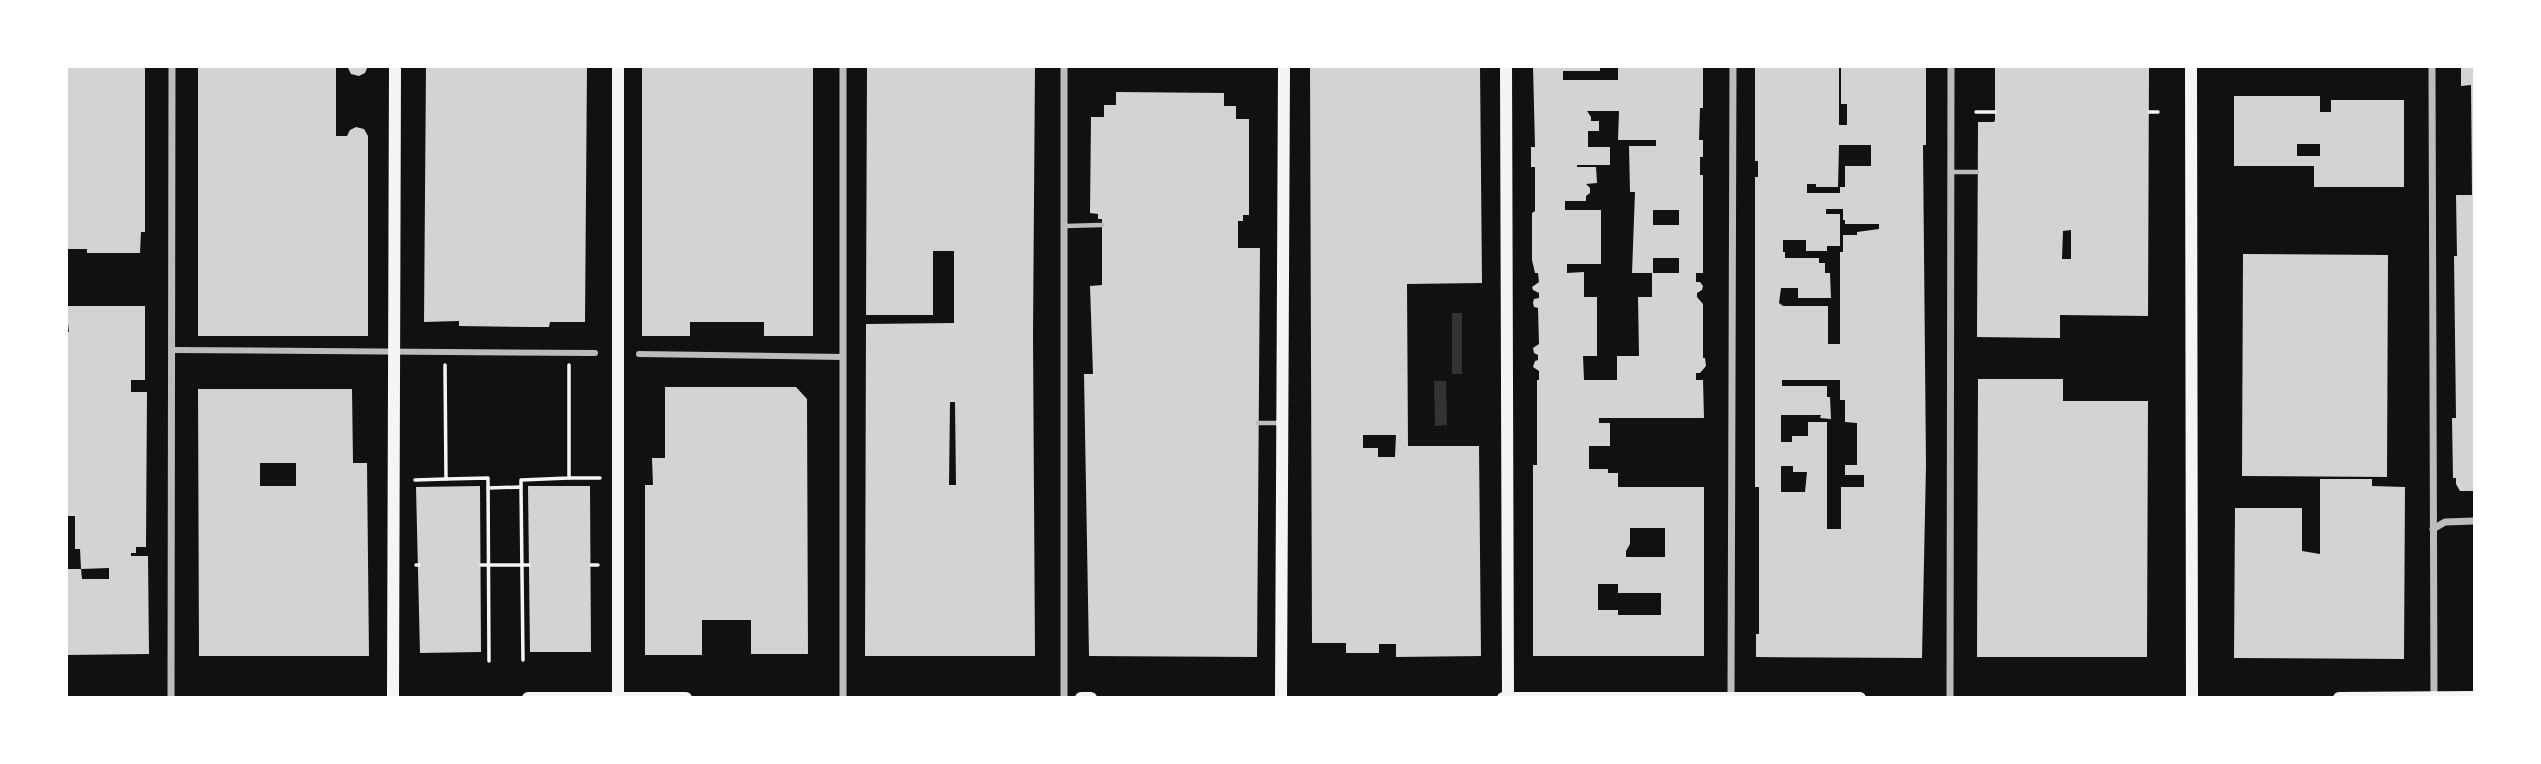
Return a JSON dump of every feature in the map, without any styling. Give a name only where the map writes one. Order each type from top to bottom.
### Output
[{"type":"main road","points":[[393,698],[395,66]]},
{"type":"main road","points":[[618,66],[618,697]]},
{"type":"main road","points":[[1281,698],[1284,66]]},
{"type":"main road","points":[[1506,66],[1506,697],[1860,698]]},
{"type":"main road","points":[[2191,66],[2192,698]]},
{"type":"main road","points":[[2339,698],[2474,697]]},
{"type":"main road","points":[[528,698],[686,698]]},
{"type":"main road","points":[[1081,698],[1091,698]]},
{"type":"street","points":[[171,698],[172,66]]},
{"type":"street","points":[[843,66],[843,698]]},
{"type":"street","points":[[1064,66],[1064,698]]},
{"type":"street","points":[[1731,697],[1733,66]]},
{"type":"street","points":[[1950,698],[1951,66]]},
{"type":"street","points":[[2432,66],[2434,697]]},
{"type":"street","points":[[172,350],[595,353]]},
{"type":"street","points":[[639,354],[843,357]]},
{"type":"street","points":[[2433,529],[2445,522],[2474,520]]},
{"type":"lane","points":[[1951,172],[1977,172]]},
{"type":"lane","points":[[1065,226],[1102,225]]},
{"type":"lane","points":[[1258,424],[1282,423]]},
{"type":"path","points":[[1976,112],[1995,112]]},
{"type":"path","points":[[2149,112],[2158,112]]},
{"type":"path","points":[[445,352],[446,479]]},
{"type":"path","points":[[569,353],[569,478]]},
{"type":"path","points":[[415,480],[488,478],[489,661]]},
{"type":"path","points":[[523,660],[521,480],[600,478]]},
{"type":"path","points":[[488,488],[521,487]]},
{"type":"path","points":[[481,565],[529,565]]},
{"type":"path","points":[[591,565],[598,565]]},
{"type":"shaded area","points":[[1452,313],[1462,313],[1462,374],[1452,374]]},
{"type":"shaded area","points":[[1434,381],[1446,381],[1447,425],[1435,426]]},
{"type":"building","points":[[68,66],[145,66],[145,232],[141,232],[140,253],[87,253],[87,249],[66,249]]},
{"type":"building","points":[[198,66],[336,66],[336,136],[347,136],[350,130],[356,127],[364,129],[368,136],[368,336],[198,336]]},
{"type":"building","points":[[347,66],[368,66],[365,73],[359,76],[351,74]]},
{"type":"building","points":[[426,66],[587,66],[585,322],[550,322],[549,327],[531,327],[459,326],[459,321],[424,322]]},
{"type":"building","points":[[642,66],[813,66],[813,336],[764,336],[764,322],[690,322],[690,336],[642,336]]},
{"type":"building","points":[[867,66],[1035,66],[1035,656],[865,656],[866,324],[954,323],[954,251],[933,251],[933,315],[866,315]],"holes":[[[950,402],[955,402],[956,485],[949,485]]]},
{"type":"building","points":[[1310,66],[1480,66],[1482,283],[1407,284],[1408,446],[1479,446],[1481,656],[1396,657],[1396,644],[1379,644],[1379,653],[1346,653],[1346,643],[1312,643]],"holes":[[[1363,435],[1396,435],[1395,457],[1378,457],[1378,448],[1363,448]]]},
{"type":"building","points":[[1533,66],[1600,66],[1600,71],[1563,71],[1563,80],[1618,80],[1618,66],[1703,66],[1703,108],[1700,108],[1699,140],[1703,140],[1700,175],[1703,175],[1703,273],[1696,273],[1696,282],[1703,286],[1697,297],[1703,304],[1703,358],[1706,366],[1700,373],[1696,373],[1696,380],[1703,380],[1704,418],[1599,418],[1599,423],[1610,423],[1610,446],[1589,446],[1589,469],[1608,469],[1608,473],[1618,473],[1618,487],[1704,487],[1704,656],[1533,656],[1533,465],[1537,465],[1539,380],[1539,371],[1533,367],[1538,355],[1533,348],[1539,344],[1538,308],[1534,307],[1533,303],[1534,299],[1539,298],[1539,293],[1532,287],[1539,282],[1532,260],[1535,167],[1531,167],[1531,147],[1535,147]],"holes":[[[1587,111],[1619,111],[1618,140],[1656,140],[1656,146],[1629,146],[1630,192],[1635,192],[1632,273],[1652,273],[1652,297],[1638,297],[1639,356],[1617,356],[1617,380],[1584,380],[1583,356],[1597,356],[1597,297],[1584,297],[1584,272],[1567,273],[1567,264],[1601,264],[1601,210],[1565,210],[1565,201],[1586,201],[1586,196],[1590,193],[1586,184],[1597,183],[1596,167],[1577,165],[1610,165],[1610,147],[1588,147],[1588,131],[1599,131],[1599,121],[1591,121]],[[1653,210],[1679,210],[1679,225],[1653,225]],[[1653,258],[1679,258],[1679,273],[1653,273]],[[1630,528],[1665,528],[1665,557],[1626,557],[1630,544]],[[1598,584],[1618,584],[1618,593],[1661,593],[1661,615],[1618,615],[1618,610],[1598,610]]]},
{"type":"building","points":[[1755,66],[1839,66],[1839,125],[1847,125],[1847,104],[1841,104],[1841,66],[1926,66],[1926,145],[1923,145],[1926,465],[1922,658],[1756,657],[1756,634],[1759,634],[1759,487],[1755,487],[1755,177],[1758,177],[1758,161],[1755,161]],"holes":[[[1839,145],[1871,145],[1871,166],[1845,166],[1845,187],[1840,187],[1840,193],[1807,193],[1807,184],[1816,184],[1816,187],[1838,187]],[[1826,209],[1843,209],[1845,224],[1879,224],[1879,229],[1857,232],[1857,235],[1843,235],[1843,252],[1840,252],[1840,344],[1828,344],[1828,306],[1783,306],[1779,303],[1781,288],[1798,288],[1798,298],[1831,298],[1830,273],[1825,273],[1825,263],[1819,263],[1819,258],[1785,258],[1783,252],[1783,240],[1806,240],[1806,251],[1827,251],[1827,246],[1840,246],[1840,214],[1826,214]],[[1782,380],[1840,380],[1840,400],[1845,400],[1845,422],[1857,423],[1857,465],[1845,465],[1845,475],[1864,475],[1864,487],[1841,487],[1841,529],[1827,529],[1827,422],[1808,422],[1808,436],[1792,436],[1792,442],[1781,442],[1781,415],[1821,415],[1820,418],[1831,419],[1827,386],[1782,386]],[[1781,466],[1793,466],[1793,472],[1807,472],[1805,492],[1781,492]]]},
{"type":"building","points":[[1995,66],[2149,66],[2148,316],[2060,315],[2060,338],[1977,337],[1978,122],[1995,120]],"holes":[[[2071,230],[2071,259],[2062,259],[2063,231]]]},
{"type":"building","points":[[2461,66],[2474,66],[2474,491],[2460,491],[2456,478],[2453,478],[2452,418],[2456,418],[2456,195],[2472,195],[2471,85],[2461,86]]},
{"type":"building","points":[[1116,92],[1224,93],[1224,106],[1236,106],[1236,119],[1249,119],[1249,215],[1243,215],[1243,221],[1238,221],[1238,248],[1260,248],[1257,657],[1089,656],[1084,374],[1093,374],[1090,286],[1102,285],[1102,219],[1098,219],[1098,214],[1090,213],[1091,117],[1104,117],[1104,105],[1116,105]]},
{"type":"building","points":[[2234,96],[2320,96],[2320,112],[2331,112],[2331,100],[2404,100],[2404,187],[2314,187],[2314,166],[2234,166]],"holes":[[[2297,144],[2320,144],[2320,156],[2297,156]]]},
{"type":"building","points":[[2243,254],[2388,255],[2387,477],[2242,476]]},
{"type":"building","points":[[66,306],[145,306],[145,380],[131,380],[131,392],[147,392],[146,547],[136,547],[136,553],[131,553],[131,556],[148,556],[149,654],[66,655],[66,569],[81,569],[80,549],[75,549],[75,516],[66,516],[66,332],[69,332]],"holes":[[[109,568],[109,579],[82,579],[81,569]]]},
{"type":"building","points":[[1978,379],[2063,379],[2063,401],[2148,401],[2147,657],[1977,657]]},
{"type":"building","points":[[665,387],[796,387],[807,399],[808,654],[751,654],[751,620],[702,620],[702,655],[645,655],[645,485],[653,485],[652,458],[665,458]]},
{"type":"building","points":[[198,389],[352,389],[353,463],[367,463],[369,656],[199,656]],"holes":[[[260,463],[296,463],[296,486],[260,486]]]},
{"type":"building","points":[[2320,479],[2372,479],[2372,486],[2405,487],[2404,659],[2234,658],[2235,508],[2302,508],[2302,551],[2320,554]]},
{"type":"building","points":[[480,486],[481,652],[420,653],[416,487]]},
{"type":"building","points":[[528,486],[590,486],[591,652],[530,652]]}]
